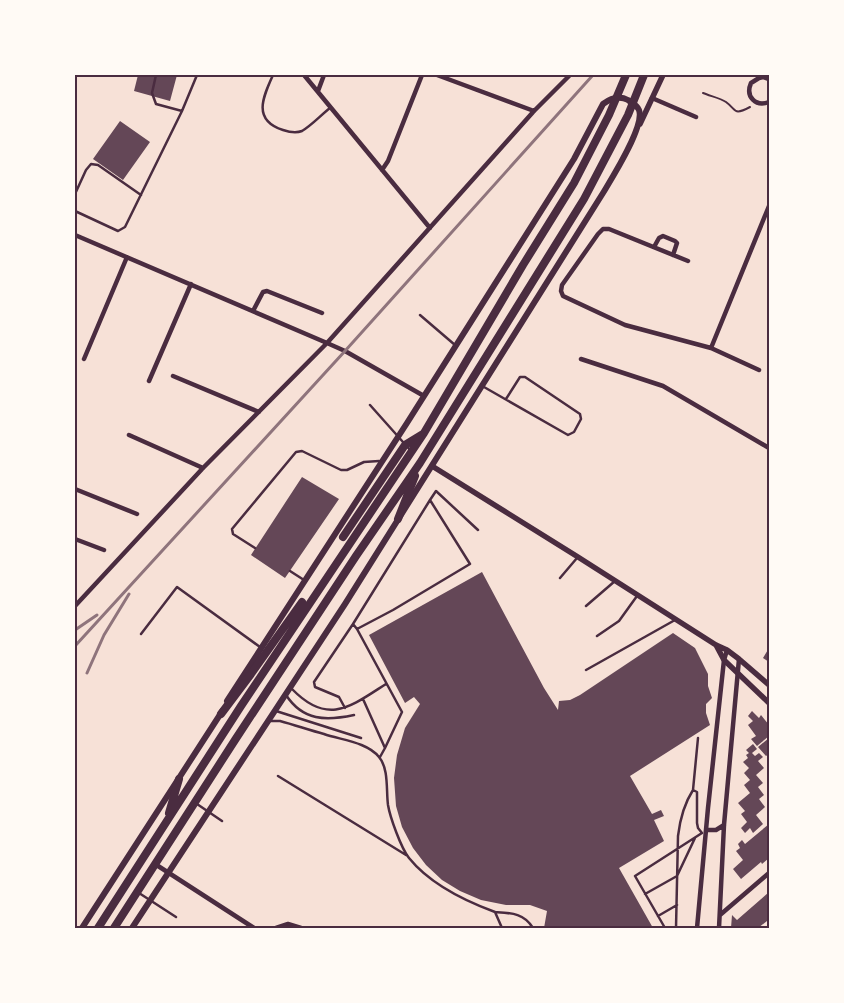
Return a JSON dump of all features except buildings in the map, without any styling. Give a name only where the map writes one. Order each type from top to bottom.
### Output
[{"type":"main road","points":[[98,928],[241,706],[424,433],[522,266],[574,183],[609,116],[626,75]]},
{"type":"main road","points":[[114,928],[356,556],[420,463],[584,199],[610,151],[644,75]]},
{"type":"main road","points":[[132,928],[276,712],[603,194],[640,124],[639,110],[635,104],[624,98],[616,97],[603,104],[574,159],[398,438],[234,689],[221,714]]},
{"type":"main road","points":[[343,537],[405,445],[424,433]]},
{"type":"main road","points":[[398,519],[420,463]]},
{"type":"main road","points":[[82,928],[221,714],[252,674],[302,602]]},
{"type":"main road","points":[[167,821],[179,779]]},
{"type":"street","points":[[304,75],[430,228]]},
{"type":"street","points":[[318,91],[324,75]]},
{"type":"street","points":[[382,170],[388,161],[422,75]]},
{"type":"street","points":[[438,75],[534,111]]},
{"type":"street","points":[[75,606],[203,468],[327,343],[534,111],[570,75]]},
{"type":"street","points":[[640,124],[662,75]]},
{"type":"street","points":[[757,75],[769,79]]},
{"type":"street","points":[[763,77],[755,80],[749,87],[750,96],[756,103],[769,102]]},
{"type":"street","points":[[652,98],[696,118]]},
{"type":"street","points":[[711,348],[769,206]]},
{"type":"street","points":[[688,261],[609,229],[603,229],[577,263],[562,285],[561,290],[563,296],[625,325],[711,348],[759,370]]},
{"type":"street","points":[[75,235],[345,351],[424,396]]},
{"type":"street","points":[[654,247],[659,238],[664,236],[675,240],[677,243],[673,255]]},
{"type":"street","points":[[84,359],[127,257]]},
{"type":"street","points":[[149,382],[191,284]]},
{"type":"street","points":[[253,311],[262,292],[267,291],[322,313]]},
{"type":"street","points":[[581,359],[663,386],[769,448]]},
{"type":"street","points":[[173,376],[259,412]]},
{"type":"street","points":[[129,436],[203,468]]},
{"type":"street","points":[[432,466],[675,620],[727,650],[769,685]]},
{"type":"street","points":[[75,489],[136,514]]},
{"type":"street","points":[[75,539],[104,550]]},
{"type":"street","points":[[716,645],[724,660],[769,703]]},
{"type":"street","points":[[697,928],[704,832],[724,660],[727,650]]},
{"type":"street","points":[[719,928],[724,825],[737,673],[740,659]]},
{"type":"street","points":[[704,832],[716,830],[724,825]]},
{"type":"street","points":[[155,864],[254,928]]},
{"type":"street","points":[[720,915],[769,872]]},
{"type":"street","points":[[276,928],[288,924],[301,928]]},
{"type":"lane","points":[[156,75],[152,92],[156,104],[182,111]]},
{"type":"lane","points":[[75,211],[118,231],[125,227],[182,111],[197,75]]},
{"type":"lane","points":[[273,75],[262,98],[263,113],[268,122],[280,130],[301,132],[331,107]]},
{"type":"lane","points":[[75,194],[86,170],[91,164],[98,165],[140,195]]},
{"type":"lane","points":[[420,315],[456,346]]},
{"type":"lane","points":[[482,386],[568,435],[574,432],[581,420],[580,414],[525,376],[520,377],[506,399]]},
{"type":"lane","points":[[370,405],[412,452]]},
{"type":"lane","points":[[255,548],[233,534],[232,529],[296,452],[302,451],[341,470],[347,470],[364,462],[383,461]]},
{"type":"lane","points":[[346,708],[339,697],[315,687],[314,682],[353,624],[436,490],[478,530]]},
{"type":"lane","points":[[358,629],[470,564],[430,500]]},
{"type":"lane","points":[[560,578],[578,557]]},
{"type":"lane","points":[[290,571],[305,581]]},
{"type":"lane","points":[[586,606],[615,581]]},
{"type":"lane","points":[[141,634],[177,587],[261,648]]},
{"type":"lane","points":[[597,636],[619,621],[637,596]]},
{"type":"lane","points":[[586,670],[675,620]]},
{"type":"lane","points":[[353,624],[358,629],[381,670],[386,684],[402,712],[380,758]]},
{"type":"lane","points":[[291,688],[308,702],[326,710],[338,711],[363,699],[386,684]]},
{"type":"lane","points":[[286,695],[301,712],[334,719],[354,715]]},
{"type":"lane","points":[[363,699],[385,748]]},
{"type":"lane","points":[[276,712],[361,738]]},
{"type":"lane","points":[[269,721],[280,721],[349,741],[372,750],[385,767],[390,813],[408,856]]},
{"type":"lane","points":[[676,928],[677,850],[680,821],[687,799],[693,790],[698,738]]},
{"type":"lane","points":[[278,776],[408,856],[420,869],[458,896],[495,912],[519,915],[529,921],[533,928]]},
{"type":"lane","points":[[665,928],[635,876],[704,832],[698,828],[697,792],[693,790]]},
{"type":"lane","points":[[195,803],[222,822]]},
{"type":"lane","points":[[645,894],[677,876],[695,838]]},
{"type":"lane","points":[[137,892],[176,917]]},
{"type":"lane","points":[[658,916],[677,905]]},
{"type":"lane","points":[[495,912],[502,928]]},
{"type":"path","points":[[703,93],[727,102],[733,110],[738,112],[756,103]]},
{"type":"railway","points":[[75,646],[345,351],[593,75]]},
{"type":"railway","points":[[87,673],[104,635],[129,594]]},
{"type":"railway","points":[[75,630],[97,615]]}]
